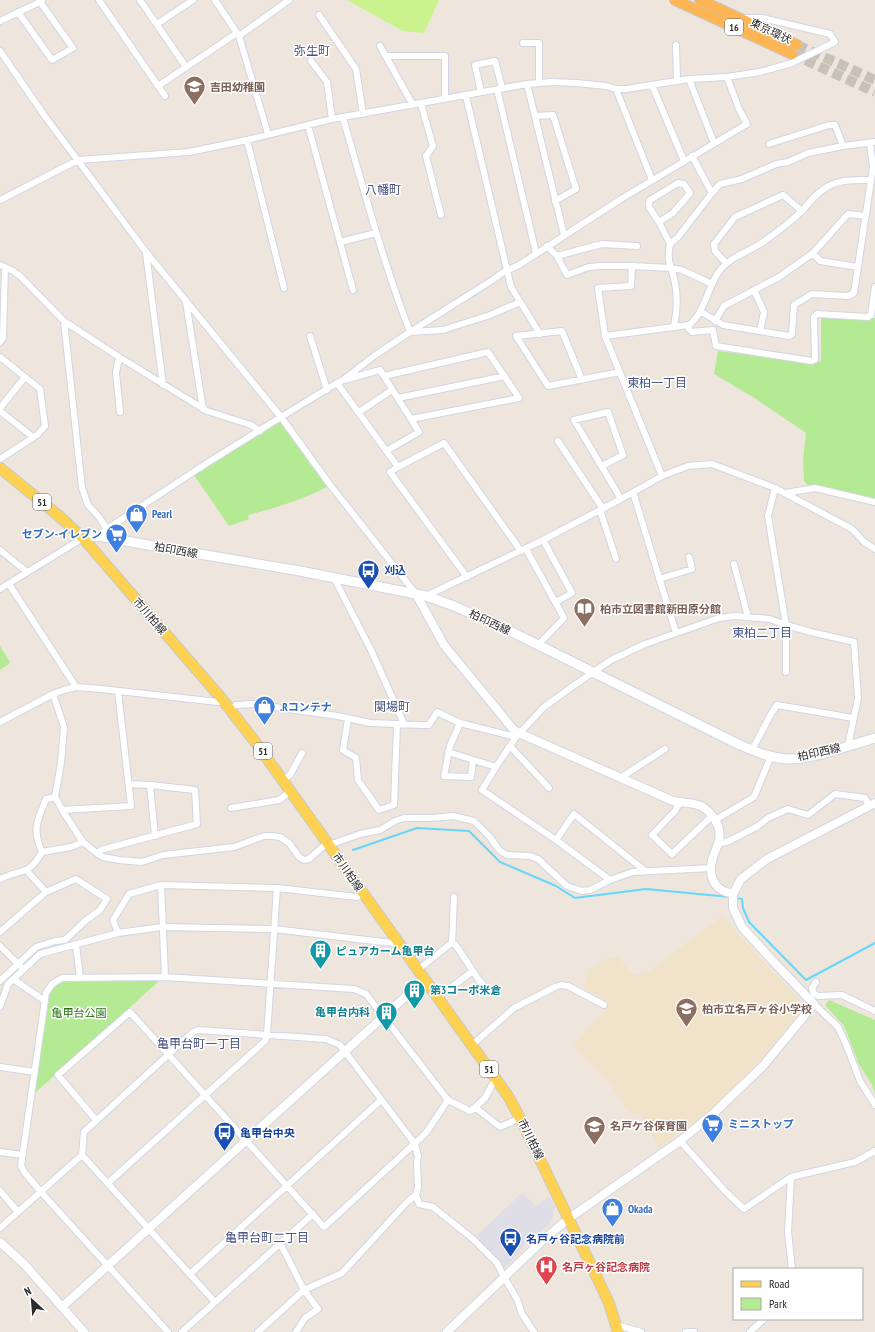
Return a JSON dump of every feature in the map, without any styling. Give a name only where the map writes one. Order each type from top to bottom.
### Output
[{"type":"highway","name":"東京環状","points":[[675,0],[795,49],[738,18],[700,0]]},
{"type":"main road","name":"市川柏線","points":[[0,468],[59,516],[83,538],[231,709],[291,791],[497,1080],[520,1118],[603,1292],[617,1328]]},
{"type":"main road","name":"柏印西線","points":[[83,538],[98,536],[426,596],[478,616],[752,750],[771,756],[791,759],[803,757],[875,738]]},
{"type":"street","points":[[99,0],[165,96]]},
{"type":"street","points":[[140,0],[186,67]]},
{"type":"street","points":[[157,24],[193,0]]},
{"type":"street","points":[[215,0],[238,35],[268,134]]},
{"type":"street","points":[[158,86],[238,35],[289,0]]},
{"type":"street","points":[[0,21],[18,12],[42,1],[73,48],[52,60],[18,12]]},
{"type":"street","points":[[319,15],[356,69],[363,114]]},
{"type":"street","points":[[0,200],[78,160],[189,152],[247,140],[332,119],[527,84],[577,83],[606,86],[616,89],[689,79],[727,77],[760,72],[792,63],[835,42],[830,34],[762,18],[738,18]]},
{"type":"street","points":[[523,42],[539,43],[539,83]]},
{"type":"street","points":[[676,45],[677,81]]},
{"type":"street","points":[[380,46],[413,105]]},
{"type":"street","points":[[0,51],[44,115],[146,252],[281,417],[331,486],[416,594],[444,645],[517,735]]},
{"type":"street","points":[[386,56],[444,56],[446,98]]},
{"type":"street","points":[[311,61],[326,82],[332,119]]},
{"type":"street","points":[[481,92],[475,65],[496,61],[499,88],[536,253]]},
{"type":"street","points":[[98,536],[204,465],[340,382],[374,356],[507,270],[518,265],[652,180],[746,124],[727,77]]},
{"type":"street","points":[[689,79],[714,143]]},
{"type":"street","points":[[527,84],[564,235]]},
{"type":"street","points":[[652,85],[684,161]]},
{"type":"street","points":[[616,89],[652,180]]},
{"type":"street","points":[[466,96],[511,287],[540,334]]},
{"type":"street","points":[[421,104],[433,146],[426,156],[441,215]]},
{"type":"street","points":[[535,116],[553,115],[576,189],[555,201]]},
{"type":"street","points":[[343,118],[376,233],[396,296],[410,332]]},
{"type":"street","points":[[308,125],[353,290]]},
{"type":"street","points":[[769,144],[830,125],[835,125],[843,146]]},
{"type":"street","points":[[247,140],[284,288]]},
{"type":"street","points":[[670,244],[678,237],[720,184],[742,179],[776,164],[788,162],[808,153],[843,146],[873,143],[872,180],[855,291],[852,295],[812,294],[794,305],[791,336],[723,325],[700,311]]},
{"type":"street","points":[[692,156],[712,193]]},
{"type":"street","points":[[605,336],[689,325],[700,311],[712,284],[726,263],[761,244],[789,223],[819,192],[827,186],[839,181],[872,180]]},
{"type":"street","points":[[660,222],[673,213],[690,193],[684,184],[678,183],[650,200],[648,203],[649,207],[660,222],[670,244],[668,261],[675,284],[678,309],[674,327]]},
{"type":"street","points":[[726,263],[715,251],[714,244],[735,217],[783,195],[802,210]]},
{"type":"street","points":[[715,320],[724,306],[779,277],[813,253],[848,214],[866,216]]},
{"type":"street","points":[[340,242],[376,233]]},
{"type":"street","points":[[557,256],[602,244],[637,246]]},
{"type":"street","points":[[547,246],[557,256],[567,275],[589,267],[632,266],[671,268],[682,270],[712,284]]},
{"type":"street","points":[[146,252],[163,384]]},
{"type":"street","points":[[813,253],[820,261],[858,267]]},
{"type":"street","points":[[0,342],[3,338],[3,266],[20,276],[29,284],[64,321],[119,357],[203,409],[251,425],[260,431]]},
{"type":"street","points":[[632,266],[631,286],[598,288],[605,336],[662,476]]},
{"type":"street","points":[[689,325],[689,330],[692,332],[713,330],[716,346],[812,362],[815,359],[814,317],[817,314],[868,317],[871,315],[875,287]]},
{"type":"street","points":[[754,290],[764,312],[760,331]]},
{"type":"street","points":[[185,300],[203,409]]},
{"type":"street","points":[[410,332],[443,330],[490,315],[520,302]]},
{"type":"street","points":[[64,321],[82,488],[88,505],[107,529]]},
{"type":"street","points":[[582,380],[562,331],[516,336],[548,386],[582,380],[620,372]]},
{"type":"street","points":[[310,336],[327,390]]},
{"type":"street","points":[[384,376],[488,352],[519,398],[411,419]]},
{"type":"street","points":[[0,356],[40,389],[44,426],[33,437],[0,459]]},
{"type":"street","points":[[119,357],[116,373],[120,412]]},
{"type":"street","points":[[340,382],[380,370],[419,432],[386,451]]},
{"type":"street","points":[[398,398],[505,376]]},
{"type":"street","points":[[0,408],[25,377]]},
{"type":"street","points":[[340,382],[359,412],[398,467]]},
{"type":"street","points":[[359,412],[392,390]]},
{"type":"street","points":[[0,411],[33,437]]},
{"type":"street","points":[[602,466],[623,455],[608,412],[574,420],[621,499]]},
{"type":"street","points":[[558,441],[602,510],[616,559]]},
{"type":"street","points":[[467,577],[390,472],[444,442],[523,550],[556,602],[564,618],[538,645]]},
{"type":"street","points":[[426,596],[543,540],[602,510],[662,476],[688,466],[712,464],[775,488],[852,528],[864,542],[875,549]]},
{"type":"street","points":[[775,488],[768,516],[786,625],[786,672]]},
{"type":"street","points":[[786,493],[815,488],[875,502]]},
{"type":"street","points":[[633,492],[676,633]]},
{"type":"street","points":[[0,590],[83,538]]},
{"type":"street","points":[[543,540],[572,593],[556,602]]},
{"type":"street","points":[[0,550],[27,572]]},
{"type":"street","points":[[659,579],[692,569],[689,557]]},
{"type":"street","points":[[734,564],[748,617]]},
{"type":"street","points":[[334,578],[371,650],[404,724]]},
{"type":"street","points":[[9,584],[76,687]]},
{"type":"street","points":[[610,880],[556,840],[482,790],[517,735],[544,707],[593,672],[618,657],[645,644],[676,633],[719,618],[735,616],[770,619],[826,636],[854,642],[858,698],[848,746]]},
{"type":"street","points":[[0,722],[53,694],[76,687],[218,702],[222,699]]},
{"type":"street","points":[[62,810],[131,806],[118,691]]},
{"type":"street","points":[[53,694],[64,727],[61,762],[55,797],[83,842],[104,857],[142,862],[163,855],[234,847],[264,836],[272,836],[280,837],[289,843],[299,857],[304,860],[309,859],[328,844],[360,834],[380,830],[395,821],[404,818],[453,816],[474,821],[482,828],[499,850],[507,855],[530,856],[538,859],[567,886],[582,891],[590,890],[610,880],[633,872],[644,870],[711,868]]},
{"type":"street","points":[[231,709],[236,705],[253,704],[338,716],[370,723],[429,725],[437,712],[460,723],[517,735],[673,801],[700,806],[713,818],[719,831],[718,844],[711,868],[713,880],[715,885],[722,891],[733,894]]},
{"type":"street","points":[[752,750],[777,705],[853,718]]},
{"type":"street","points":[[348,719],[343,750],[356,758],[358,780],[379,810],[394,805],[397,724]]},
{"type":"street","points":[[460,723],[448,752],[444,776],[471,777],[473,760]]},
{"type":"street","points":[[510,746],[548,788]]},
{"type":"street","points":[[620,778],[665,749]]},
{"type":"street","points":[[448,752],[496,767]]},
{"type":"street","points":[[283,780],[290,775],[302,753]]},
{"type":"street","points":[[680,802],[675,811],[652,835],[672,854],[713,818],[754,797],[771,756]]},
{"type":"street","points":[[98,854],[101,850],[196,824],[195,790],[129,784]]},
{"type":"street","points":[[150,785],[155,836]]},
{"type":"street","points":[[232,808],[279,800],[291,791]]},
{"type":"street","points":[[718,844],[758,826],[768,818],[788,809],[808,815],[835,794],[865,798],[872,804],[767,859],[741,879],[733,894],[733,908],[742,927],[838,1027],[860,1081],[875,1106]]},
{"type":"street","points":[[42,852],[36,836],[36,824],[46,799],[55,797]]},
{"type":"street","points":[[556,840],[574,814],[644,870]]},
{"type":"street","points":[[42,852],[71,848],[83,842]]},
{"type":"street","points":[[0,879],[8,875],[27,871],[36,862],[42,852]]},
{"type":"street","points":[[27,871],[46,892]]},
{"type":"street","points":[[0,932],[46,892],[76,879],[107,898],[100,910],[85,921],[65,940],[55,941],[36,947],[0,981]]},
{"type":"street","points":[[118,933],[113,920],[129,894],[161,885],[277,888],[357,897],[363,893]]},
{"type":"street","points":[[161,885],[165,977]]},
{"type":"street","points":[[108,1183],[265,1041],[267,1035],[277,888]]},
{"type":"street","points":[[452,944],[454,897]]},
{"type":"street","points":[[0,1007],[8,984],[40,954],[118,933],[162,927],[274,929],[400,944]]},
{"type":"street","points":[[418,970],[450,944],[452,944]]},
{"type":"street","points":[[452,944],[455,944],[472,971],[489,992]]},
{"type":"street","points":[[76,945],[80,978]]},
{"type":"street","points":[[0,946],[23,970]]},
{"type":"street","points":[[438,998],[472,971]]},
{"type":"street","points":[[168,1332],[41,1192],[21,1166],[46,994],[49,988],[57,981],[62,978],[165,977],[354,989],[366,994],[448,1100],[470,1111],[476,1108],[485,1098],[497,1080]]},
{"type":"street","points":[[13,979],[45,1001]]},
{"type":"street","points":[[62,1307],[425,979]]},
{"type":"street","points":[[448,1332],[504,1277],[568,1219],[680,1141],[715,1112],[757,1072],[777,1050],[814,1001],[812,988],[816,982]]},
{"type":"street","points":[[472,1045],[514,1008],[555,986],[568,986],[604,1004]]},
{"type":"street","points":[[814,1001],[842,996],[875,1011]]},
{"type":"street","points":[[96,1120],[58,1075],[130,1012],[324,1227],[426,1133],[448,1100]]},
{"type":"street","points":[[0,1228],[82,1155],[84,1132],[193,1032],[198,1030],[326,1039],[340,1045],[415,1144],[418,1157],[418,1188],[416,1195],[408,1201],[342,1273],[304,1290],[258,1332]]},
{"type":"street","points":[[0,1067],[35,1072]]},
{"type":"street","points":[[190,1274],[381,1100]]},
{"type":"street","points":[[476,1108],[500,1127],[520,1118]]},
{"type":"street","points":[[680,1141],[726,1192],[744,1209],[791,1177],[855,1162],[875,1151]]},
{"type":"street","points":[[0,1152],[22,1156]]},
{"type":"street","points":[[82,1155],[215,1302]]},
{"type":"street","points":[[791,1177],[788,1232],[792,1268]]},
{"type":"street","points":[[0,1191],[18,1212]]},
{"type":"street","points":[[416,1195],[420,1204],[433,1207],[473,1239],[497,1263],[517,1299],[522,1314],[534,1332]]},
{"type":"street","points":[[182,1332],[313,1214]]},
{"type":"street","points":[[0,1243],[25,1265],[84,1332]]},
{"type":"street","points":[[280,1243],[304,1290],[318,1309],[305,1318],[296,1332]]},
{"type":"street","points":[[750,1332],[763,1320]]},
{"type":"street","points":[[617,1328],[641,1332]]},
{"type":"street","points":[[686,1332],[694,1332]]},
{"type":"shaded area","name":"柏市立名戸ヶ谷小学校","points":[[723,916],[736,932],[798,998],[800,1012],[759,1061],[731,1091],[706,1113],[659,1149],[641,1114],[630,1114],[609,1082],[573,1046],[610,1003],[583,987],[589,970],[602,961],[617,956],[634,975],[651,970]]},
{"type":"shaded area","points":[[522,1193],[536,1206],[549,1197],[555,1207],[551,1223],[529,1241],[504,1269],[500,1261],[476,1236]]},
{"type":"green space","points":[[347,0],[439,0],[424,33],[403,31]]},
{"type":"green space","points":[[821,318],[875,318],[875,499],[864,501],[814,491],[804,481],[803,459],[806,433],[756,399],[714,374],[718,351],[814,364],[821,361]]},
{"type":"green space","points":[[279,421],[327,487],[308,496],[268,510],[248,515],[249,519],[229,526],[194,475]]},
{"type":"green space","points":[[0,646],[10,662],[0,670]]},
{"type":"green space","name":"亀甲台公園","points":[[159,981],[35,1093],[49,998],[55,987],[65,982]]},
{"type":"green space","points":[[829,1000],[875,1020],[875,1094],[872,1085],[859,1064],[844,1026],[825,1005]]},
{"type":"waterway","points":[[353,850],[417,828],[469,831],[500,862],[556,886],[575,898],[646,889],[730,897]]},
{"type":"waterway","points":[[734,898],[742,899],[743,908],[749,922],[806,980],[875,943]]},
{"type":"tunnel","points":[[797,45],[875,80]]},
{"type":"tunnel","points":[[792,54],[875,92]]},
{"type":"place","name":"吉田幼稚園","points":[[194,106]]},
{"type":"place","name":"Pearl","points":[[137,534]]},
{"type":"place","name":"セブン-イレブン","points":[[117,554]]},
{"type":"place","name":"刈込","points":[[369,590]]},
{"type":"place","name":"柏市立図書館新田原分館","points":[[585,628]]},
{"type":"place","name":".Rコンテナ","points":[[264,726]]},
{"type":"place","name":"ピュアカーム亀甲台","points":[[320,970]]},
{"type":"place","name":"第3コーポ米倉","points":[[415,1010]]},
{"type":"place","name":"柏市立名戸ヶ谷小学校","points":[[687,1028]]},
{"type":"place","name":"亀甲台内科","points":[[386,1032]]},
{"type":"place","name":"ミニストップ","points":[[712,1144]]},
{"type":"place","name":"名戸ケ谷保育園","points":[[595,1146]]},
{"type":"place","name":"亀甲台中央","points":[[225,1152]]},
{"type":"place","name":"Okada","points":[[612,1228]]},
{"type":"place","name":"名戸ヶ谷記念病院前","points":[[511,1258]]},
{"type":"place","name":"名戸ヶ谷記念病院","points":[[547,1286]]},
{"type":"district","name":"弥生町","points":[[312,51]]},
{"type":"district","name":"八幡町","points":[[383,190]]},
{"type":"district","name":"東柏一丁目","points":[[657,383]]},
{"type":"district","name":"東柏二丁目","points":[[762,633]]},
{"type":"district","name":"関場町","points":[[392,707]]},
{"type":"district","name":"亀甲台町一丁目","points":[[199,1044]]},
{"type":"district","name":"亀甲台町二丁目","points":[[267,1238]]}]
